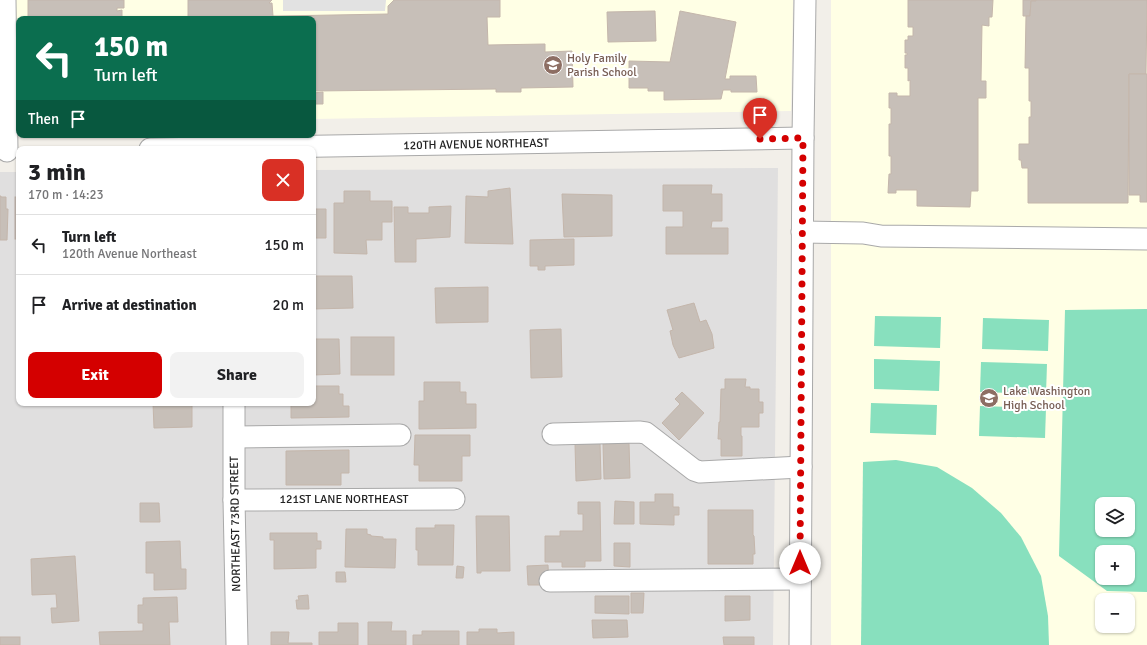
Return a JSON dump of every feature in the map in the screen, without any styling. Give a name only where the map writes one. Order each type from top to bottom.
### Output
[{"type":"street","points":[[5,0],[9,151]]},
{"type":"street","points":[[800,645],[802,232],[805,0]]},
{"type":"street","name":"120TH AVENUE NORTHEAST","points":[[316,147],[803,138]]},
{"type":"street","points":[[802,232],[863,233],[881,236],[1147,239]]},
{"type":"street","name":"NORTHEAST 73RD STREET","points":[[234,406],[234,500],[237,645]]},
{"type":"street","points":[[553,434],[646,433],[694,470],[700,472],[801,467]]},
{"type":"street","points":[[235,437],[400,435]]},
{"type":"street","name":"121ST LANE NORTHEAST","points":[[234,500],[454,499]]},
{"type":"street","points":[[550,581],[800,578]]},
{"type":"shaded area","name":"Holy Family Parish School","points":[[0,0],[793,0],[791,111],[316,119],[316,16],[16,16],[16,124],[0,124]]},
{"type":"shaded area","points":[[283,0],[386,0],[385,11],[283,11]]},
{"type":"shaded area","name":"Lake Washington High School","points":[[831,0],[1147,0],[1147,645],[831,645]]},
{"type":"shaded area","points":[[778,168],[773,645],[0,645],[0,172],[16,172],[16,406],[316,406],[316,170]]},
{"type":"green space","points":[[1147,309],[1147,592],[1107,591],[1099,585],[1135,585],[1135,545],[1095,545],[1095,582],[1059,556],[1065,310]]},
{"type":"green space","points":[[875,316],[941,317],[940,348],[874,346]]},
{"type":"green space","points":[[983,318],[1049,320],[1048,351],[982,349]]},
{"type":"green space","points":[[874,359],[940,361],[939,391],[874,389]]},
{"type":"green space","points":[[981,362],[1047,364],[1046,394],[980,392]]},
{"type":"green space","points":[[871,403],[937,405],[936,435],[870,433]]},
{"type":"green space","points":[[980,406],[1046,408],[1045,438],[979,436]]},
{"type":"green space","points":[[896,460],[937,467],[972,488],[1001,513],[1021,537],[1041,576],[1048,616],[1049,645],[861,645],[863,462]]},
{"type":"building","points":[[28,0],[124,0],[124,8],[117,8],[117,11],[122,10],[122,16],[28,16]]},
{"type":"building","points":[[188,0],[272,0],[269,3],[272,3],[273,16],[188,16]]},
{"type":"building","points":[[394,0],[500,0],[500,17],[487,17],[488,45],[545,44],[545,52],[572,51],[573,87],[521,88],[521,92],[496,92],[496,89],[316,91],[316,16],[279,16],[388,14],[388,6]]},
{"type":"building","points":[[908,0],[993,0],[992,17],[989,17],[989,26],[982,25],[981,81],[986,81],[986,98],[978,98],[978,191],[971,191],[970,207],[917,206],[917,190],[896,190],[896,193],[888,193],[889,174],[891,174],[891,156],[889,156],[889,124],[891,124],[891,108],[889,108],[889,93],[897,93],[897,96],[910,96],[908,68],[905,68],[905,55],[907,55],[907,53],[905,53],[905,40],[908,40],[908,36],[913,36],[913,27],[908,27]]},
{"type":"building","points":[[1023,0],[1036,0],[1031,1],[1030,16],[1023,16]]},
{"type":"building","points":[[1147,0],[1146,74],[1129,74],[1128,203],[1028,203],[1028,168],[1022,168],[1021,160],[1019,160],[1019,144],[1029,144],[1029,117],[1031,117],[1031,101],[1029,101],[1029,68],[1025,68],[1026,16],[1030,16],[1031,1]]},
{"type":"building","points":[[655,11],[656,41],[608,42],[607,12]]},
{"type":"building","points":[[680,11],[736,22],[725,79],[730,79],[730,76],[756,76],[757,92],[731,92],[731,90],[723,90],[721,99],[664,100],[664,91],[648,91],[648,88],[629,88],[629,61],[670,62]]},
{"type":"building","points":[[1129,74],[1147,74],[1147,202],[1140,202],[1140,195],[1129,195]]},
{"type":"building","points":[[323,92],[323,104],[316,104],[316,93]]},
{"type":"building","points":[[663,185],[712,185],[711,194],[722,194],[722,221],[712,221],[711,228],[728,228],[728,254],[666,254],[666,227],[683,227],[683,211],[663,211]]},
{"type":"building","points":[[510,188],[513,244],[465,243],[466,196],[488,197],[488,191]]},
{"type":"building","points":[[344,191],[370,191],[370,201],[392,201],[392,222],[382,222],[382,240],[366,240],[367,254],[334,253],[334,203],[344,203]]},
{"type":"building","points":[[562,194],[612,195],[612,236],[564,237]]},
{"type":"building","points":[[0,196],[6,197],[6,209],[8,209],[7,240],[0,240]]},
{"type":"building","points":[[15,197],[16,197],[16,239]]},
{"type":"building","points":[[451,206],[450,237],[416,239],[416,262],[395,262],[394,207],[408,207],[408,213],[429,213],[429,207]]},
{"type":"building","points":[[316,209],[326,209],[326,238],[316,238]]},
{"type":"building","points":[[574,239],[574,265],[545,266],[545,270],[538,270],[538,266],[530,266],[530,240]]},
{"type":"building","points":[[316,276],[352,276],[353,308],[316,309]]},
{"type":"building","points":[[488,287],[488,322],[436,323],[435,288]]},
{"type":"building","points":[[694,303],[700,322],[706,320],[712,334],[714,348],[679,358],[673,345],[670,331],[673,330],[667,310]]},
{"type":"building","points":[[561,329],[562,377],[531,378],[530,330]]},
{"type":"building","points":[[351,337],[394,337],[394,375],[351,375]]},
{"type":"building","points":[[316,339],[339,339],[340,374],[316,375]]},
{"type":"building","points":[[725,379],[746,379],[745,387],[750,387],[750,389],[759,389],[759,402],[763,402],[763,413],[759,413],[759,427],[741,427],[742,456],[721,456],[721,439],[718,439],[721,389],[725,389]]},
{"type":"building","points":[[424,382],[460,382],[460,392],[466,392],[466,404],[476,404],[476,428],[419,429],[419,401],[424,401]]},
{"type":"building","points":[[316,386],[339,386],[339,394],[343,394],[343,406],[349,406],[349,417],[291,418],[291,406],[316,406]]},
{"type":"building","points":[[682,392],[704,413],[679,440],[662,423],[680,404],[675,399]]},
{"type":"building","points":[[153,406],[192,406],[192,427],[154,428]]},
{"type":"building","points":[[415,435],[470,435],[470,456],[462,456],[462,481],[419,481],[419,465],[414,465]]},
{"type":"building","points":[[600,443],[601,479],[576,481],[575,444]]},
{"type":"building","points":[[629,443],[630,478],[604,479],[603,444]]},
{"type":"building","points":[[349,450],[349,473],[341,473],[341,485],[286,485],[286,451]]},
{"type":"building","points":[[655,494],[673,494],[673,507],[679,507],[679,515],[674,515],[674,525],[640,524],[640,502],[655,502]]},
{"type":"building","points":[[615,501],[634,502],[634,524],[614,524]]},
{"type":"building","points":[[578,502],[600,502],[601,561],[585,561],[585,567],[562,567],[562,562],[545,562],[545,536],[560,536],[560,531],[583,531],[583,514],[578,514]]},
{"type":"building","points":[[140,503],[159,503],[160,522],[140,522]]},
{"type":"building","points":[[708,510],[753,510],[755,554],[753,554],[753,564],[708,564]]},
{"type":"building","points":[[476,516],[509,516],[510,571],[481,571],[481,573],[477,573]]},
{"type":"building","points":[[435,525],[454,525],[453,565],[418,565],[416,528],[435,528]]},
{"type":"building","points":[[346,529],[367,529],[367,534],[371,536],[383,537],[383,539],[396,539],[395,568],[345,567]]},
{"type":"building","points":[[270,533],[317,533],[317,541],[321,541],[321,549],[316,549],[316,568],[274,569],[274,540],[270,540]]},
{"type":"building","points":[[180,541],[181,569],[186,569],[186,589],[154,590],[154,573],[146,573],[146,542]]},
{"type":"building","points":[[614,543],[630,543],[630,567],[614,566]]},
{"type":"building","points":[[75,556],[79,621],[52,623],[51,608],[57,608],[56,594],[32,595],[31,559]]},
{"type":"building","points":[[548,565],[549,585],[528,585],[527,566]]},
{"type":"building","points":[[457,566],[464,567],[463,578],[456,578]]},
{"type":"building","points":[[336,572],[345,572],[346,582],[336,582]]},
{"type":"building","points":[[631,593],[644,593],[643,613],[631,613]]},
{"type":"building","points":[[308,595],[309,609],[297,609],[296,600],[299,600],[298,596]]},
{"type":"building","points":[[595,596],[629,596],[629,614],[595,613]]},
{"type":"building","points":[[725,596],[750,596],[750,620],[725,621]]},
{"type":"building","points":[[177,597],[178,622],[169,622],[170,645],[100,645],[99,632],[143,631],[143,623],[138,623],[138,605],[143,605],[143,598]]},
{"type":"building","points":[[592,620],[627,620],[628,637],[593,638]]},
{"type":"building","points":[[368,622],[392,622],[391,631],[406,631],[406,645],[368,645]]},
{"type":"building","points":[[338,623],[358,623],[358,645],[319,645],[319,632],[338,632]]},
{"type":"building","points":[[479,629],[497,629],[497,633],[514,632],[514,645],[467,645],[467,632],[479,632]]},
{"type":"building","points":[[422,631],[459,631],[459,645],[413,645],[413,635],[422,635]]},
{"type":"building","points":[[271,632],[289,632],[288,643],[312,643],[312,645],[271,645]]},
{"type":"building","points":[[0,637],[20,637],[20,645],[0,645]]},
{"type":"building","points":[[723,637],[754,637],[754,645],[724,645]]},
{"type":"place","name":"Holy Family Parish School","points":[[553,65]]},
{"type":"place","name":"Lake Washington High School","points":[[989,398]]},
{"type":"route","points":[[760,139],[803,138],[800,563]]}]
